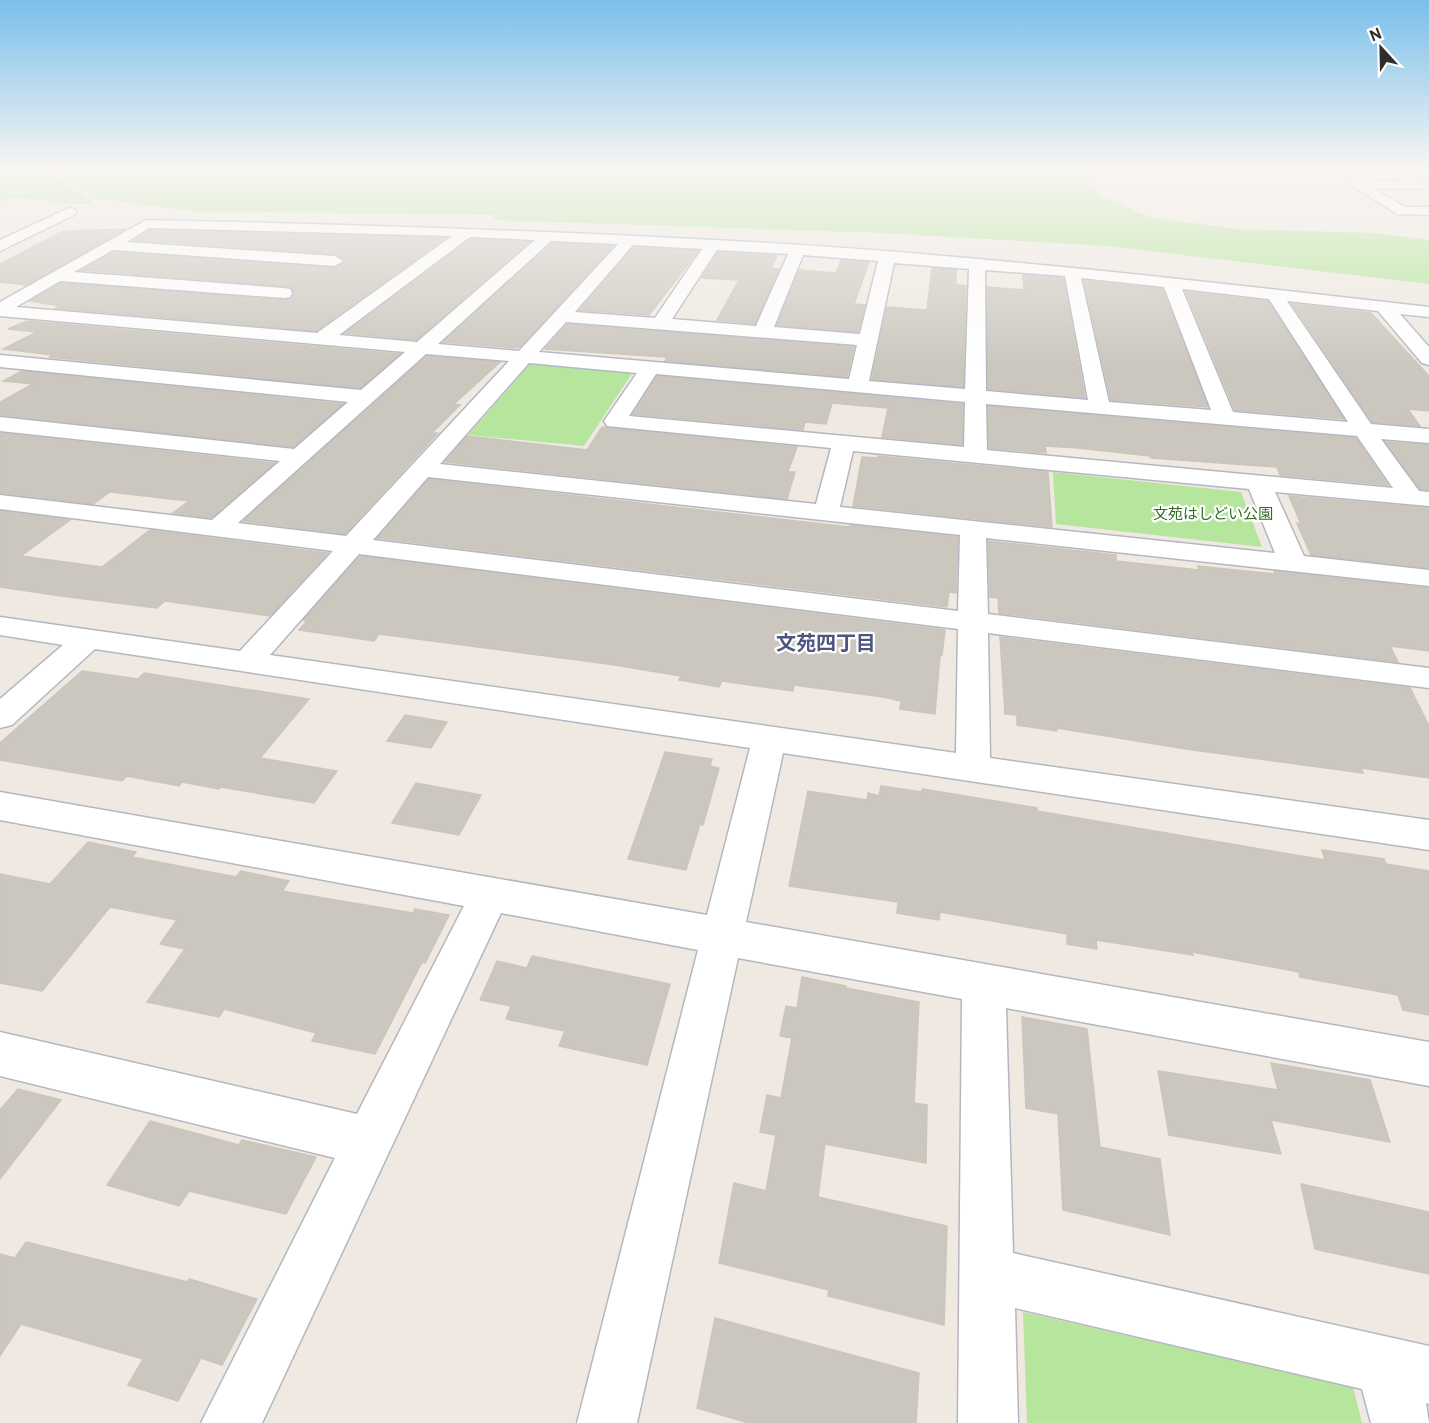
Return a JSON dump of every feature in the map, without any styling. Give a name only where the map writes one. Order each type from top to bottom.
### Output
[{"type":"street","points":[[0,246],[24,234]]},
{"type":"street","points":[[0,310],[128,234]]},
{"type":"street","points":[[264,306],[377,234]]},
{"type":"street","points":[[320,340],[464,234]]},
{"type":"street","points":[[533,234],[713,244],[977,264],[1429,312]]},
{"type":"street","points":[[217,529],[549,235]]},
{"type":"street","points":[[247,662],[630,240]]},
{"type":"street","points":[[112,244],[345,255]]},
{"type":"street","points":[[661,323],[713,244]]},
{"type":"street","points":[[764,331],[798,250]]},
{"type":"street","points":[[857,387],[887,257]]},
{"type":"street","points":[[975,455],[977,264]]},
{"type":"street","points":[[1072,273],[1100,408]]},
{"type":"street","points":[[57,276],[284,293]]},
{"type":"street","points":[[1171,283],[1225,419]]},
{"type":"street","points":[[1274,294],[1364,430],[1420,498]]},
{"type":"street","points":[[1384,307],[1429,359]]},
{"type":"street","points":[[0,310],[225,332],[1429,436]]},
{"type":"street","points":[[561,315],[868,340]]},
{"type":"street","points":[[225,332],[244,319]]},
{"type":"street","points":[[0,361],[364,397]]},
{"type":"street","points":[[649,369],[615,421],[1420,498]]},
{"type":"street","points":[[0,423],[297,456]]},
{"type":"street","points":[[826,513],[844,442]]},
{"type":"street","points":[[422,469],[1429,578]]},
{"type":"street","points":[[1259,483],[1293,563]]},
{"type":"street","points":[[0,502],[1429,678]]},
{"type":"street","points":[[973,529],[973,768]]},
{"type":"street","points":[[0,626],[1429,835]]},
{"type":"street","points":[[0,717],[88,639]]},
{"type":"street","points":[[607,1423],[769,738]]},
{"type":"street","points":[[0,806],[1429,1064]]},
{"type":"street","points":[[231,1423],[489,896]]},
{"type":"street","points":[[984,984],[988,1423]]},
{"type":"street","points":[[0,1054],[368,1141]]},
{"type":"street","points":[[986,1274],[1407,1369],[1401,1423]]},
{"type":"green space","points":[[907,234],[1387,234],[1429,240],[1429,284],[1107,246]]},
{"type":"green space","points":[[531,363],[633,372],[584,446],[468,435]]},
{"type":"green space","name":"文苑はしどい公園","points":[[1053,472],[1241,492],[1262,547],[1056,524]]},
{"type":"green space","points":[[1023,1312],[1353,1387],[1362,1423],[1027,1423]]},
{"type":"building","points":[[56,234],[116,234],[26,285],[0,282],[0,264]]},
{"type":"building","points":[[143,234],[312,234],[445,238],[316,331],[55,308],[61,306],[30,301],[61,283],[284,300],[290,299],[294,294],[292,288],[284,286],[82,270],[114,252],[335,268],[345,262],[335,254],[134,240]]},
{"type":"building","points":[[471,239],[529,242],[416,340],[345,333]]},
{"type":"building","points":[[552,243],[613,246],[520,347],[443,342]]},
{"type":"building","points":[[634,247],[698,251],[649,315],[580,310]]},
{"type":"building","points":[[718,252],[777,256],[771,268],[779,269],[755,324],[717,320],[739,280],[702,278]]},
{"type":"building","points":[[841,260],[869,262],[854,304],[865,305],[858,332],[777,325],[799,270],[836,273]]},
{"type":"building","points":[[932,268],[956,270],[956,285],[966,286],[963,387],[872,379],[887,307],[927,310]]},
{"type":"building","points":[[1023,275],[1063,278],[1085,398],[988,389],[987,287],[1024,290]]},
{"type":"building","points":[[1084,281],[1162,289],[1208,407],[1111,400]]},
{"type":"building","points":[[1186,292],[1268,301],[1344,419],[1235,410]]},
{"type":"building","points":[[1292,304],[1371,313],[1429,376],[1429,411],[1408,409],[1420,426],[1372,422]]},
{"type":"building","points":[[27,321],[400,354],[360,388],[49,357],[54,355],[3,349],[37,332],[8,329]]},
{"type":"building","points":[[567,324],[854,347],[847,377],[665,361],[667,357],[545,349]]},
{"type":"building","points":[[427,356],[500,362],[454,404],[460,405],[432,433],[438,433],[345,534],[243,521]]},
{"type":"building","points":[[22,371],[343,404],[293,447],[0,415],[0,402],[33,384],[3,381]]},
{"type":"building","points":[[657,376],[963,404],[962,445],[882,437],[888,408],[832,403],[826,424],[805,422],[803,430],[633,414]]},
{"type":"building","points":[[988,406],[1356,438],[1388,485],[1280,475],[1277,467],[1151,458],[1150,456],[1078,448],[1045,446],[1046,453],[989,448]]},
{"type":"building","points":[[602,427],[797,447],[788,472],[795,472],[787,499],[445,462],[467,436],[587,450]]},
{"type":"building","points":[[0,433],[275,463],[211,518],[173,513],[189,501],[110,492],[93,504],[0,493]]},
{"type":"building","points":[[1386,442],[1429,445],[1429,490],[1420,489]]},
{"type":"building","points":[[878,456],[1048,472],[1052,527],[853,506],[862,457],[878,458]]},
{"type":"building","points":[[429,479],[849,527],[850,525],[958,537],[956,593],[949,592],[947,607],[377,538]]},
{"type":"building","points":[[1289,496],[1429,508],[1429,568],[1311,555],[1297,523],[1301,524]]},
{"type":"building","points":[[0,511],[70,520],[21,556],[102,567],[150,530],[328,553],[270,616],[165,601],[157,608],[61,596],[0,587]]},
{"type":"building","points":[[988,541],[1116,555],[1116,561],[1199,570],[1198,566],[1275,574],[1274,571],[1429,588],[1429,651],[1390,646],[1398,662],[999,613],[998,598],[990,597]]},
{"type":"building","points":[[360,556],[945,630],[942,655],[940,655],[935,714],[900,709],[901,701],[883,697],[794,685],[793,691],[722,681],[719,687],[679,680],[681,676],[608,664],[379,634],[374,641],[299,630],[307,621],[303,620]]},
{"type":"building","points":[[1000,637],[1410,688],[1429,726],[1429,778],[1361,768],[1363,773],[1186,749],[1057,728],[1057,731],[1017,725],[1017,715],[1005,714]]},
{"type":"building","points":[[82,671],[138,679],[144,673],[309,699],[260,758],[337,771],[314,803],[182,782],[179,786],[127,776],[122,781],[0,760],[0,743]]},
{"type":"building","points":[[405,715],[447,722],[431,748],[387,741]]},
{"type":"building","points":[[665,752],[712,759],[710,766],[719,768],[703,825],[700,824],[686,870],[628,859]]},
{"type":"building","points":[[416,783],[481,795],[459,835],[392,823]]},
{"type":"building","points":[[881,786],[922,792],[922,789],[1037,808],[1037,811],[1325,860],[1322,850],[1384,859],[1386,864],[1429,871],[1429,1015],[1403,1010],[1398,995],[1300,977],[1299,972],[1192,952],[1193,955],[1096,940],[1097,949],[1067,944],[1067,934],[940,912],[939,920],[897,913],[898,902],[789,886],[808,791],[867,800],[868,793],[879,796]]},
{"type":"building","points":[[88,842],[136,852],[132,857],[236,877],[241,871],[289,881],[282,891],[413,913],[415,909],[449,915],[375,1054],[312,1041],[316,1033],[224,1009],[219,1017],[147,1002],[185,949],[160,944],[177,920],[110,907],[42,991],[0,983],[0,874],[50,884]]},
{"type":"building","points":[[532,956],[670,984],[647,1065],[559,1046],[565,1031],[506,1019],[511,1006],[480,1000],[497,961],[527,968]]},
{"type":"building","points":[[802,977],[919,1002],[914,1103],[927,1105],[926,1163],[825,1144],[818,1197],[947,1226],[944,1325],[828,1296],[829,1290],[719,1263],[734,1183],[766,1191],[776,1135],[760,1132],[767,1095],[781,1098],[792,1038],[780,1036],[786,1006],[797,1008]]},
{"type":"building","points":[[1022,1017],[1087,1029],[1100,1147],[1160,1159],[1170,1235],[1063,1210],[1058,1114],[1026,1108]]},
{"type":"building","points":[[1271,1063],[1370,1080],[1390,1142],[1271,1120],[1281,1154],[1169,1135],[1158,1071],[1278,1090]]},
{"type":"building","points":[[18,1089],[61,1100],[0,1179],[0,1110]]},
{"type":"building","points":[[150,1121],[239,1145],[242,1140],[316,1157],[286,1214],[189,1191],[179,1206],[107,1185]]},
{"type":"building","points":[[1301,1184],[1429,1212],[1429,1274],[1315,1249]]},
{"type":"building","points":[[26,1242],[188,1282],[189,1279],[257,1299],[222,1365],[201,1358],[178,1401],[128,1385],[143,1359],[21,1324],[0,1356],[0,1254],[15,1258]]},
{"type":"building","points":[[715,1318],[919,1373],[916,1423],[749,1423],[697,1408]]},
{"type":"district","name":"文苑四丁目","points":[[826,645]]}]
